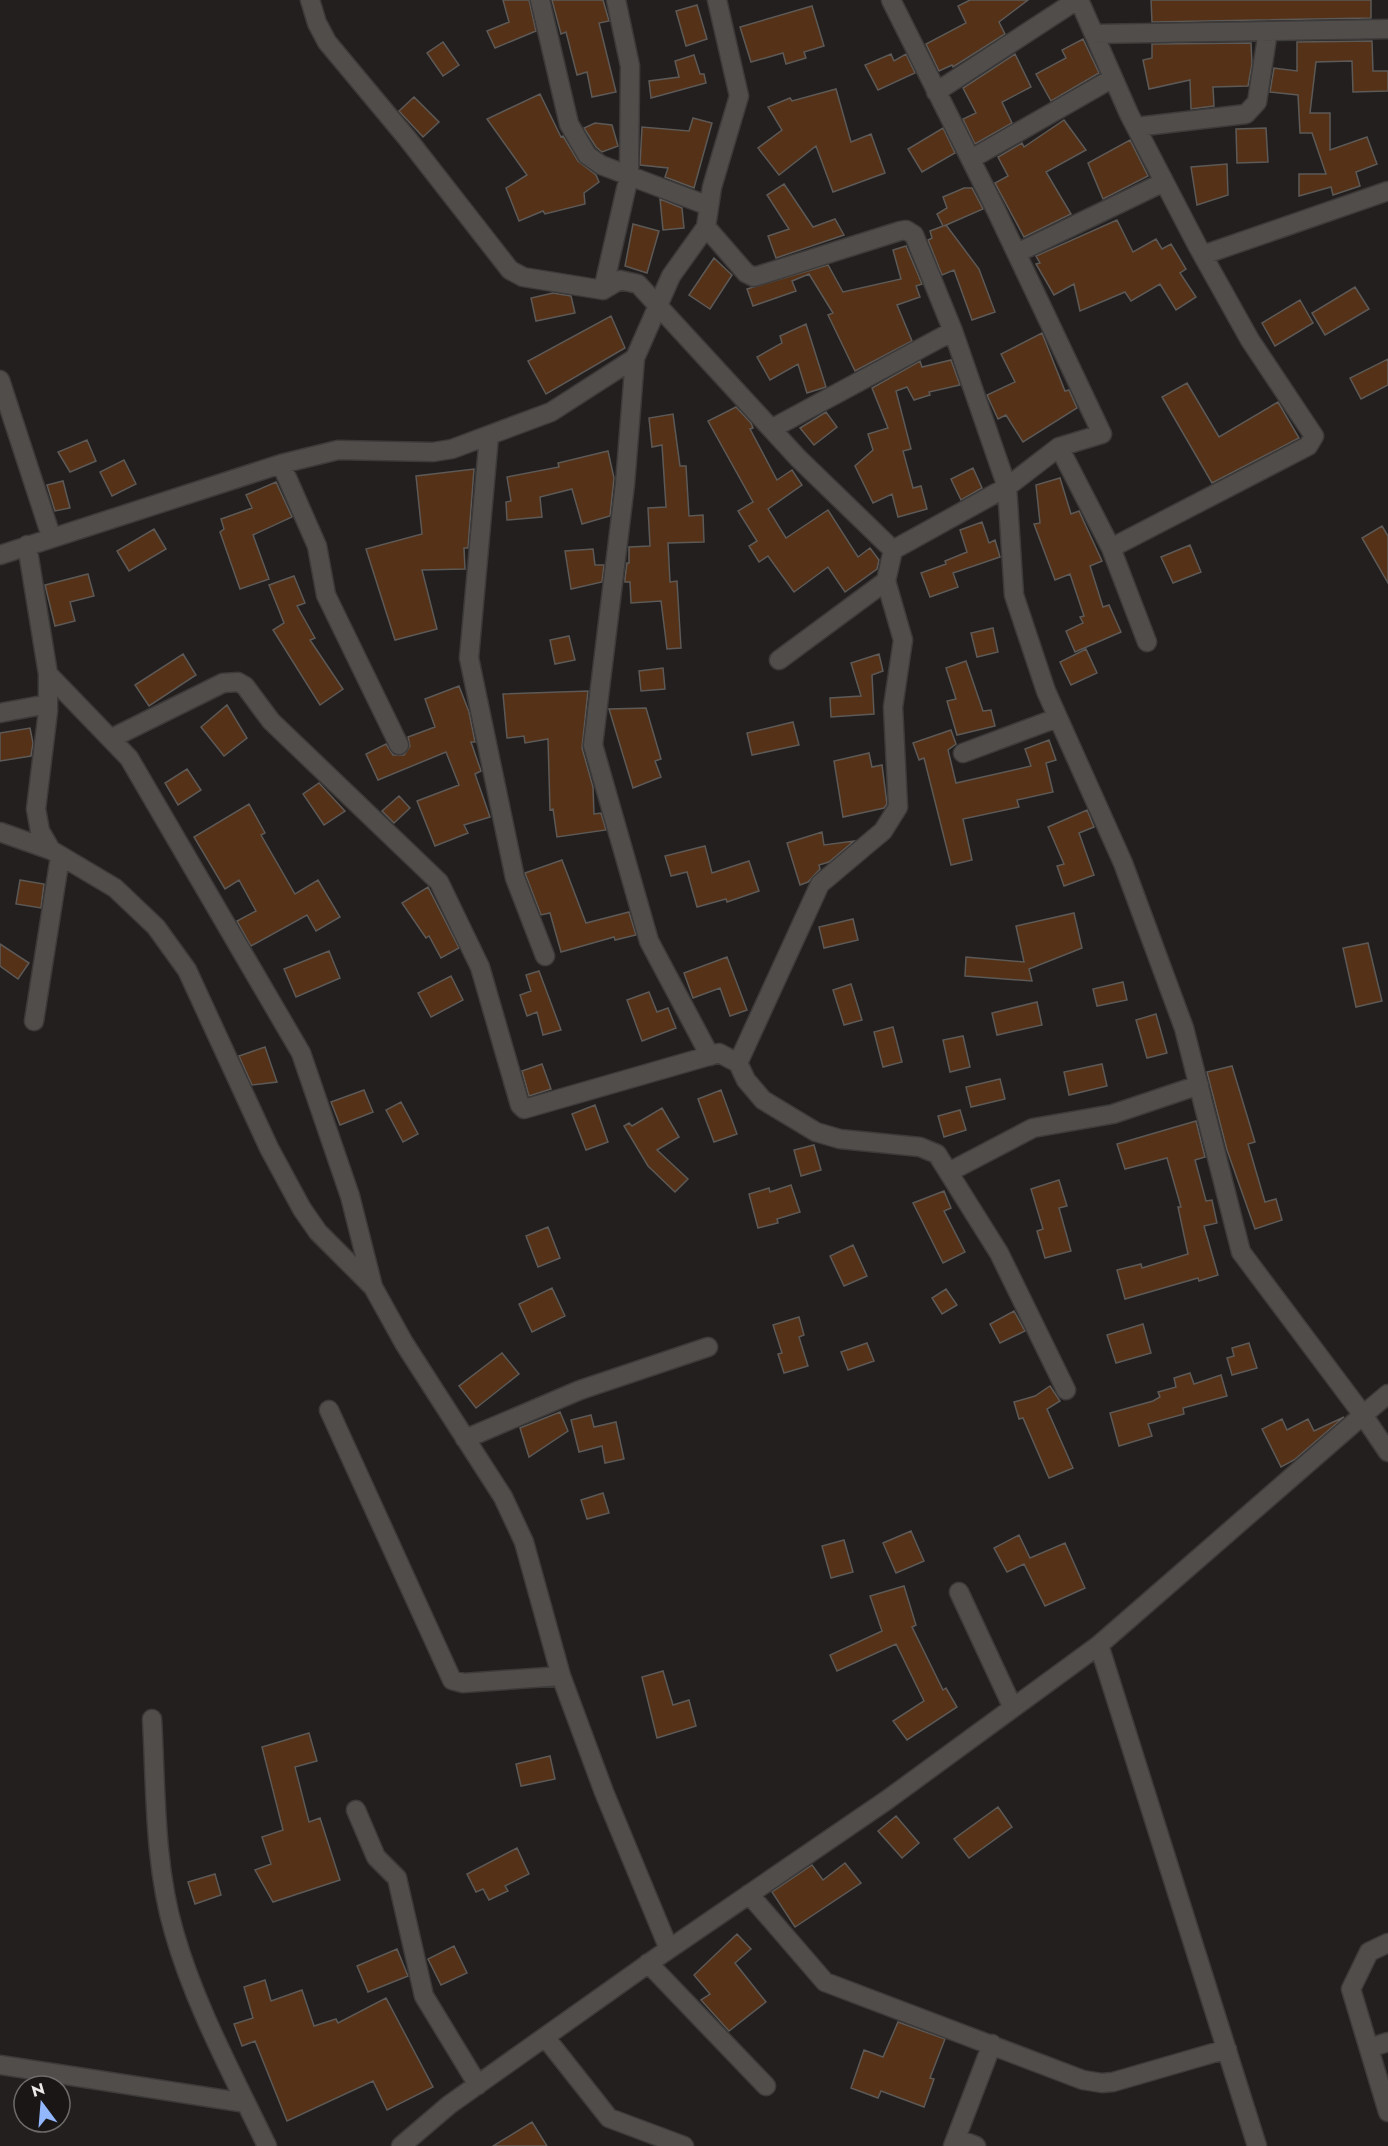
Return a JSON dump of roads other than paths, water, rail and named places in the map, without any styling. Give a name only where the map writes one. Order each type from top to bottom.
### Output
[{"type":"street","points":[[310,0],[317,23],[327,42],[407,138],[510,270],[523,277],[603,290],[620,280],[630,280],[648,291],[656,305],[773,428],[798,458],[893,550]]},
{"type":"street","points":[[540,0],[569,123],[577,141],[587,155],[601,165],[709,206]]},
{"type":"street","points":[[603,290],[629,176],[630,55],[616,0]]},
{"type":"street","points":[[710,1056],[649,941],[593,745],[625,484],[635,357],[656,305],[671,276],[706,227],[711,187],[739,96],[717,0]]},
{"type":"street","points":[[936,92],[1078,0],[1136,127],[1203,255],[1250,340],[1314,436],[1308,446],[1111,548]]},
{"type":"street","points":[[738,1063],[820,884],[883,831],[898,807],[893,707],[903,639],[886,581],[893,550],[1007,487],[1059,447],[1102,434],[1017,253],[936,92],[898,2]]},
{"type":"street","points":[[1094,34],[1388,29]]},
{"type":"street","points":[[1136,127],[1246,114],[1257,102],[1269,31]]},
{"type":"street","points":[[971,159],[1113,78]]},
{"type":"street","points":[[1017,253],[1164,182]]},
{"type":"street","points":[[1203,255],[1388,191]]},
{"type":"street","points":[[706,227],[746,273],[754,277],[900,231],[911,232],[953,331],[1007,487],[1014,595],[1057,718],[1123,863],[1184,1028],[1241,1252],[1364,1415],[1388,1452]]},
{"type":"street","points":[[773,428],[953,331]]},
{"type":"street","points":[[0,555],[307,457],[338,450],[433,452],[452,449],[551,412],[635,357]]},
{"type":"street","points":[[0,380],[51,537]]},
{"type":"street","points":[[489,436],[469,658],[515,878],[545,956]]},
{"type":"street","points":[[1059,447],[1111,548],[1147,642]]},
{"type":"street","points":[[281,464],[317,546],[326,595],[399,745]]},
{"type":"street","points":[[27,545],[48,674],[48,704],[36,809],[40,831],[55,853],[34,1020]]},
{"type":"street","points":[[779,660],[886,581]]},
{"type":"street","points":[[48,674],[129,758],[301,1053],[350,1196],[373,1287],[404,1343],[502,1497],[524,1542],[561,1676],[604,1792],[669,1949]]},
{"type":"street","points":[[112,738],[223,683],[238,682],[245,686],[271,721],[439,882],[480,967],[520,1105],[524,1109],[719,1053],[738,1063],[746,1080],[763,1100],[816,1132],[840,1139],[931,1150],[949,1172],[999,1253],[1066,1390]]},
{"type":"street","points":[[0,713],[48,704]]},
{"type":"street","points":[[963,753],[1057,718]]},
{"type":"street","points":[[0,832],[55,853],[115,888],[156,927],[187,970],[270,1148],[302,1209],[318,1232],[373,1287]]},
{"type":"street","points":[[949,1172],[1033,1128],[1113,1114],[1198,1085]]},
{"type":"street","points":[[465,1439],[580,1390],[708,1347]]},
{"type":"street","points":[[401,2146],[449,2105],[648,1963],[887,1800],[1099,1645],[1388,1394]]},
{"type":"street","points":[[329,1410],[452,1680],[463,1683],[561,1676]]},
{"type":"street","points":[[959,1592],[1013,1708]]},
{"type":"street","points":[[1099,1645],[1256,2143],[1238,2146]]},
{"type":"street","points":[[152,1719],[161,1872],[174,1932],[199,2001],[267,2146]]},
{"type":"street","points":[[356,1810],[376,1857],[397,1878],[424,1996],[478,2085]]},
{"type":"street","points":[[749,1894],[825,1982],[1083,2080],[1102,2083],[1227,2049]]},
{"type":"street","points":[[1388,1943],[1369,1952],[1353,1982],[1352,1996],[1388,2112]]},
{"type":"street","points":[[648,1963],[766,2086]]},
{"type":"street","points":[[545,2037],[609,2118],[643,2139],[684,2146]]},
{"type":"street","points":[[1369,2048],[1388,2042]]},
{"type":"street","points":[[976,2146],[954,2142],[992,2044]]},
{"type":"street","points":[[0,2065],[246,2103]]}]
